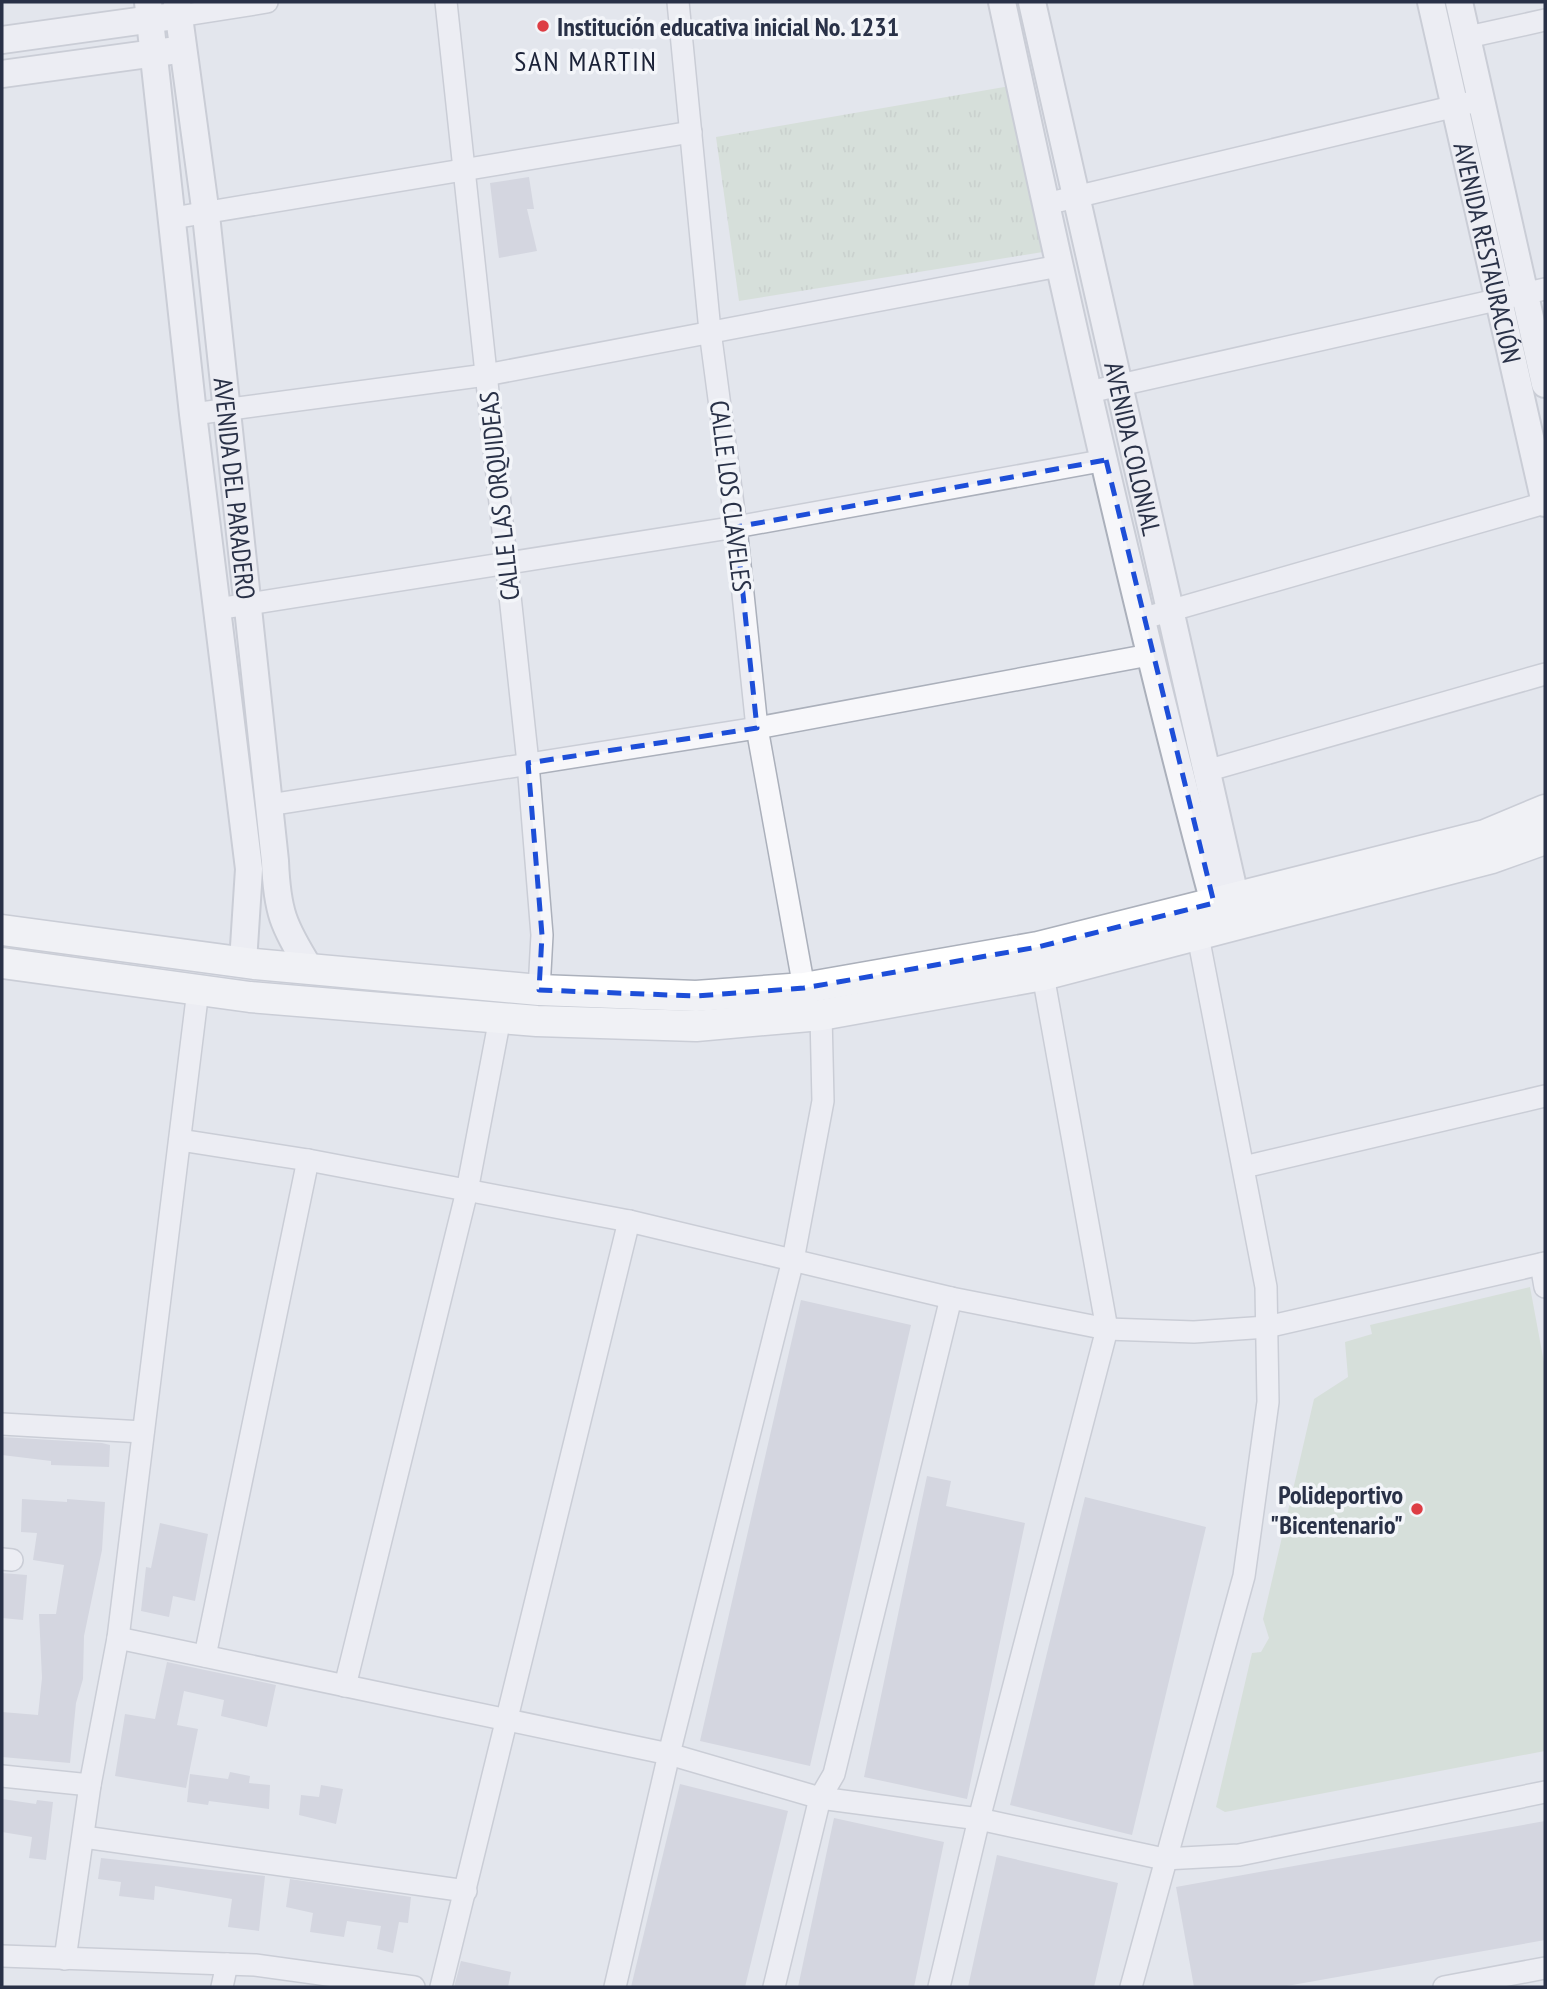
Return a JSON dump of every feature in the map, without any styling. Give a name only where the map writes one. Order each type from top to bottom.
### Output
[{"type":"main road","points":[[2,930],[249,963],[539,990],[696,996],[804,988],[1038,947],[1485,835],[1545,810]]},
{"type":"main road","points":[[2,963],[250,997],[500,1018],[696,1026],[821,1015],[1044,975],[1492,858],[1545,839]]},
{"type":"main road","points":[[249,963],[250,997]]},
{"type":"street","points":[[2,40],[149,10],[267,2]]},
{"type":"street","name":"CALLE LAS ORQUIDEAS","points":[[446,2],[528,763],[542,935],[539,990]]},
{"type":"street","name":"CALLE LOS CLAVELES","points":[[678,2],[710,331],[736,527],[757,728],[804,988]]},
{"type":"street","name":"AVENIDA RESTAURACIÓN","points":[[1430,2],[1496,299],[1545,503]]},
{"type":"street","name":"AVENIDA RESTAURACIÓN","points":[[1459,2],[1481,100],[1534,291],[1545,384]]},
{"type":"street","points":[[1038,3],[1004,7],[1059,265],[1149,655],[1224,900]]},
{"type":"street","name":"AVENIDA COLONIAL","points":[[1038,3],[1076,197],[1206,771],[1224,900]]},
{"type":"street","name":"AVENIDA DEL PARADERO","points":[[178,9],[206,215],[228,409],[277,903],[287,933],[310,969]]},
{"type":"street","name":"AVENIDA DEL PARADERO","points":[[149,10],[193,415],[249,869],[249,963]]},
{"type":"street","points":[[1468,37],[1545,20]]},
{"type":"street","points":[[2,74],[183,49]]},
{"type":"street","points":[[1046,204],[1481,100]]},
{"type":"street","points":[[173,218],[206,215],[691,132]]},
{"type":"street","points":[[193,415],[486,375],[1059,265]]},
{"type":"street","points":[[1089,392],[1534,291]]},
{"type":"street","points":[[217,609],[736,527],[1106,460]]},
{"type":"street","points":[[1141,619],[1170,613],[1545,503]]},
{"type":"street","points":[[269,805],[757,728],[1149,655]]},
{"type":"street","points":[[1206,771],[1545,674]]},
{"type":"street","points":[[1131,1987],[1164,1859],[1244,1576],[1268,1402],[1266,1287],[1198,936]]},
{"type":"street","points":[[939,1987],[979,1819],[1107,1329],[1044,975]]},
{"type":"street","points":[[65,1959],[90,1785],[118,1638],[198,990]]},
{"type":"street","points":[[615,1987],[669,1754],[793,1260],[823,1101],[821,1015]]},
{"type":"street","points":[[345,1686],[467,1191],[500,1018]]},
{"type":"street","points":[[1244,1167],[1545,1097]]},
{"type":"street","points":[[180,1140],[308,1160],[629,1221],[951,1298],[1107,1329],[1194,1332],[1267,1327],[1543,1264],[1545,1287]]},
{"type":"street","points":[[205,1656],[308,1160]]},
{"type":"street","points":[[441,1987],[629,1221]]},
{"type":"street","points":[[774,1987],[820,1798],[834,1774],[951,1298]]},
{"type":"street","points":[[2,1424],[143,1432]]},
{"type":"street","points":[[118,1638],[669,1754],[820,1798],[979,1819],[1164,1859],[1240,1855],[1545,1792]]},
{"type":"street","points":[[2,1776],[90,1785]]},
{"type":"street","points":[[84,1837],[466,1891]]},
{"type":"street","points":[[2,1956],[255,1965],[414,1987]]},
{"type":"street","points":[[222,1987],[227,1964]]},
{"type":"street","points":[[1444,1987],[1545,1968]]},
{"type":"highlighted area","points":[[1106,460],[1214,903],[1038,947],[804,988],[696,996],[539,990],[542,935],[528,763],[757,728],[736,527]]},
{"type":"green space","points":[[1010,86],[1043,252],[739,301],[716,137]]},
{"type":"green space","name":"Polideportivo \"Bicentenario\"","points":[[1530,1287],[1545,1368],[1545,1751],[1225,1812],[1216,1807],[1252,1653],[1261,1652],[1269,1638],[1263,1619],[1314,1399],[1348,1377],[1345,1342],[1372,1334],[1370,1325]]},
{"type":"building","points":[[529,177],[534,209],[527,209],[537,251],[499,258],[490,183]]},
{"type":"building","points":[[801,1300],[911,1325],[810,1766],[700,1741]]},
{"type":"building","points":[[2,1437],[110,1445],[109,1467],[51,1465],[51,1461],[2,1455]]},
{"type":"building","points":[[927,1476],[951,1481],[946,1506],[1025,1523],[967,1799],[864,1777]]},
{"type":"building","points":[[1085,1497],[1206,1527],[1132,1835],[1010,1805]]},
{"type":"building","points":[[22,1499],[105,1502],[102,1550],[84,1636],[83,1679],[76,1703],[70,1763],[2,1757],[2,1712],[38,1715],[42,1678],[39,1614],[56,1614],[64,1565],[33,1560],[37,1533],[21,1532]]},
{"type":"building","points":[[160,1523],[208,1534],[195,1601],[173,1596],[169,1617],[141,1611],[146,1567],[151,1568]]},
{"type":"building","points":[[2,1573],[27,1575],[23,1620],[2,1618]]},
{"type":"building","points":[[167,1662],[276,1685],[267,1727],[221,1716],[224,1700],[184,1691],[177,1725],[198,1729],[186,1788],[115,1776],[125,1714],[155,1719]]},
{"type":"building","points":[[230,1772],[250,1776],[249,1783],[270,1785],[269,1809],[209,1801],[208,1805],[187,1802],[190,1774],[228,1779]]},
{"type":"building","points":[[680,1784],[788,1811],[745,1987],[631,1987]]},
{"type":"building","points":[[321,1785],[343,1789],[336,1824],[299,1815],[301,1795],[319,1797]]},
{"type":"building","points":[[2,1799],[36,1804],[37,1800],[53,1802],[46,1860],[29,1858],[32,1837],[2,1832]]},
{"type":"building","points":[[834,1818],[944,1842],[914,1987],[798,1987]]},
{"type":"building","points":[[1545,1821],[1545,1940],[1281,1987],[1194,1987],[1176,1887]]},
{"type":"building","points":[[997,1855],[1118,1883],[1094,1987],[968,1987]]},
{"type":"building","points":[[101,1858],[265,1876],[259,1931],[228,1927],[232,1899],[155,1886],[154,1900],[119,1896],[121,1882],[98,1879]]},
{"type":"building","points":[[290,1879],[411,1897],[408,1923],[399,1922],[393,1953],[377,1949],[381,1926],[347,1921],[344,1937],[310,1932],[313,1913],[286,1907]]},
{"type":"building","points":[[461,1961],[511,1972],[508,1987],[454,1987]]},
{"type":"place","name":"Institución educativa inicial No. 1231","points":[[543,26]]},
{"type":"place","name":"Polideportivo \"Bicentenario\"","points":[[1417,1509]]},
{"type":"district","name":"SAN MARTIN","points":[[586,60]]}]
